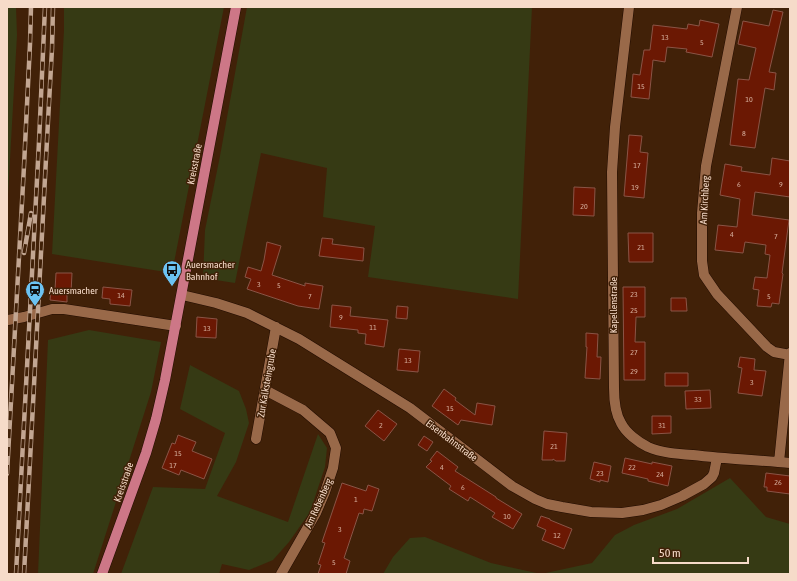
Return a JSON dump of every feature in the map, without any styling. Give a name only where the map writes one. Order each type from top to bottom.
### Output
[{"type":"main road","name":"Kreisstraße","points":[[102,574],[143,460],[156,419],[176,326],[236,7]]},
{"type":"street","name":"Kapellenstraße","points":[[628,7],[615,127],[612,172],[614,402],[616,414],[627,432],[648,446],[662,451],[717,458],[790,463]]},
{"type":"street","name":"Am Kirchberg","points":[[737,7],[706,166],[702,213],[702,261],[704,275],[716,294],[767,347],[774,352],[790,354]]},
{"type":"street","name":"Eisenbahnstraße","points":[[182,295],[216,303],[247,313],[306,343],[410,408],[512,486],[547,504],[562,508],[591,512],[622,513],[643,510],[661,505],[704,484],[712,477],[717,458]]},
{"type":"street","points":[[8,320],[52,309],[64,309],[176,326]]},
{"type":"street","name":"Zur Kalksteingrube","points":[[256,439],[276,327]]},
{"type":"street","points":[[779,462],[790,354]]},
{"type":"street","name":"Am Rebenberg","points":[[265,390],[303,410],[330,433],[336,448],[333,468],[316,513],[281,574]]},
{"type":"green space","points":[[7,7],[16,7],[17,35],[7,213]]},
{"type":"green space","points":[[64,7],[224,7],[172,273],[52,254]]},
{"type":"green space","points":[[247,7],[532,7],[518,299],[368,277],[375,226],[323,217],[327,168],[261,153],[235,283],[203,278],[205,230]]},
{"type":"green space","points":[[89,330],[161,342],[151,392],[93,574],[38,574],[48,340]]},
{"type":"green space","points":[[190,365],[239,391],[246,409],[249,423],[236,462],[217,496],[288,522],[318,434],[327,448],[325,467],[310,512],[289,542],[273,560],[249,570],[222,564],[219,574],[121,574],[153,487],[205,489],[225,433],[180,409]]},
{"type":"green space","points":[[730,478],[766,517],[790,524],[790,574],[541,574],[592,563],[615,535],[634,525],[677,509]]},
{"type":"green space","points":[[425,537],[491,563],[541,574],[383,574],[393,557],[410,538]]},
{"type":"building","points":[[773,10],[783,12],[769,72],[776,73],[774,90],[765,88],[755,148],[730,145],[738,79],[749,80],[756,48],[738,44],[743,21],[769,26]]},
{"type":"building","points":[[700,20],[719,24],[712,57],[686,52],[687,49],[667,47],[665,62],[653,60],[649,99],[631,97],[633,74],[640,75],[644,50],[650,50],[653,25],[687,29],[688,24],[699,26]]},
{"type":"building","points":[[629,135],[642,136],[640,152],[648,153],[644,198],[624,196]]},
{"type":"building","points":[[772,158],[790,161],[790,197],[755,192],[752,215],[789,220],[779,304],[772,303],[771,307],[757,306],[759,290],[753,289],[755,277],[767,278],[770,255],[765,254],[766,245],[745,242],[743,253],[715,250],[718,225],[737,227],[740,199],[720,195],[725,164],[742,167],[741,171],[770,175]]},
{"type":"building","points":[[574,187],[595,188],[594,216],[573,215]]},
{"type":"building","points":[[628,233],[653,233],[653,262],[629,262]]},
{"type":"building","points":[[322,238],[333,239],[332,244],[364,248],[363,261],[319,256]]},
{"type":"building","points":[[267,242],[281,246],[272,275],[305,286],[305,283],[323,286],[319,309],[298,306],[247,289],[251,279],[245,277],[248,267],[261,271]]},
{"type":"building","points":[[56,273],[72,273],[71,293],[67,293],[67,302],[50,300],[51,290],[55,290]]},
{"type":"building","points":[[103,287],[132,290],[130,306],[110,304],[110,299],[102,298]]},
{"type":"building","points":[[623,287],[645,287],[645,317],[636,317],[635,342],[645,342],[645,380],[624,380]]},
{"type":"building","points":[[671,298],[686,298],[687,311],[671,311]]},
{"type":"building","points":[[332,305],[351,307],[350,316],[388,320],[384,347],[365,344],[366,334],[358,333],[358,330],[330,327]]},
{"type":"building","points":[[397,306],[408,307],[407,319],[396,318]]},
{"type":"building","points":[[197,317],[217,319],[216,338],[196,337]]},
{"type":"building","points":[[586,333],[598,334],[597,357],[601,357],[600,379],[585,378],[587,347]]},
{"type":"building","points":[[399,349],[420,351],[418,372],[397,370]]},
{"type":"building","points":[[740,357],[755,359],[754,370],[766,371],[762,396],[738,393],[742,368],[738,367]]},
{"type":"building","points":[[665,373],[688,373],[688,386],[665,386]]},
{"type":"building","points":[[444,389],[456,398],[455,400],[475,415],[477,403],[495,406],[492,425],[461,420],[458,425],[432,406]]},
{"type":"building","points":[[710,390],[711,408],[686,409],[685,391]]},
{"type":"building","points":[[378,410],[397,424],[384,441],[365,426]]},
{"type":"building","points":[[652,416],[671,416],[671,433],[652,434]]},
{"type":"building","points":[[544,431],[567,433],[565,461],[556,461],[553,459],[542,460]]},
{"type":"building","points":[[178,435],[196,442],[192,451],[212,459],[204,479],[181,470],[179,475],[162,468],[172,443],[175,444]]},
{"type":"building","points":[[424,436],[433,442],[427,451],[418,445]]},
{"type":"building","points":[[437,451],[458,467],[455,471],[522,514],[513,529],[492,517],[495,513],[470,497],[468,501],[449,489],[451,486],[426,467],[432,461],[430,460]]},
{"type":"building","points":[[625,458],[652,464],[652,462],[672,466],[668,486],[648,481],[648,479],[622,473]]},
{"type":"building","points":[[594,462],[611,466],[608,482],[600,480],[600,482],[590,479]]},
{"type":"building","points":[[766,473],[790,476],[790,494],[767,491],[767,487],[764,487]]},
{"type":"building","points":[[342,483],[366,491],[368,485],[379,489],[372,511],[364,509],[363,514],[359,513],[344,558],[350,561],[346,574],[318,574],[321,565],[318,564],[325,543],[322,542]]},
{"type":"building","points":[[541,516],[572,529],[564,549],[542,540],[546,530],[537,526]]},
{"type":"railway","points":[[7,474],[31,7]]},
{"type":"railway","points":[[16,574],[45,7]]},
{"type":"railway","points":[[24,574],[53,7]]},
{"type":"railway","points":[[24,253],[31,213]]},
{"type":"place","name":"Auersmacher Bahnhof","points":[[172,287]]},
{"type":"place","name":"Auersmacher","points":[[35,307]]}]
